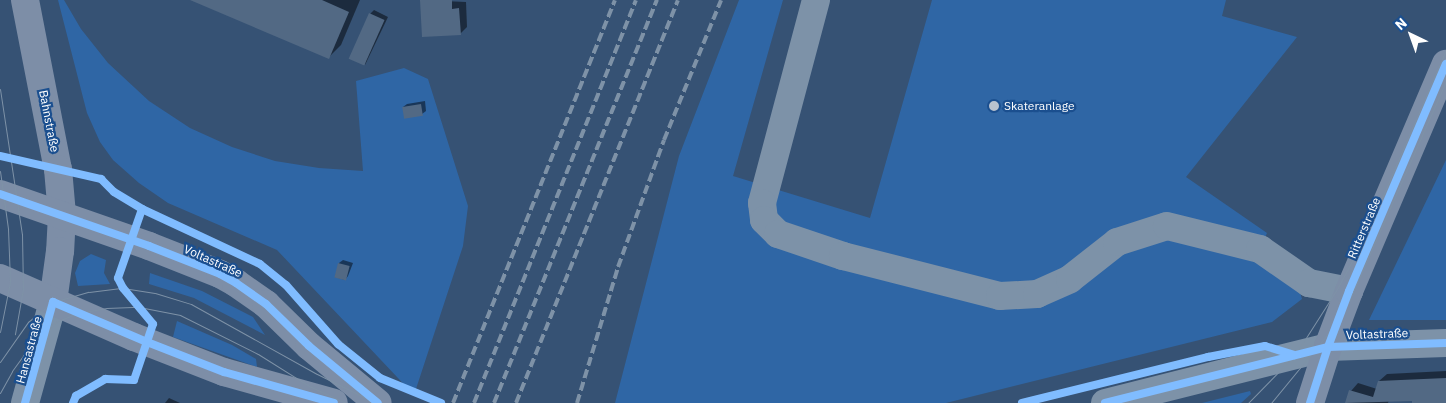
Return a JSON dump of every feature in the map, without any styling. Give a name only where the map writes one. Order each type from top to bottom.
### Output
[{"type":"main road","name":"Bahnstraße","points":[[25,0],[58,169],[62,214],[60,251],[53,302]]},
{"type":"main road","name":"Ritterstraße","points":[[1310,403],[1349,291],[1446,64]]},
{"type":"main road","name":"Voltastraße","points":[[0,194],[62,214],[213,271],[236,283],[266,304],[317,352],[378,403]]},
{"type":"main road","points":[[0,278],[134,337],[224,372],[334,403]]},
{"type":"street","points":[[816,0],[762,203],[764,220],[778,234],[843,256],[1000,296],[1037,294],[1070,279],[1117,242],[1167,226],[1260,249],[1309,283],[1349,291]]},
{"type":"street","name":"Hansastraße","points":[[26,403],[53,302]]},
{"type":"street","name":"Voltastraße","points":[[1105,403],[1328,347],[1446,343]]},
{"type":"shaded area","points":[[58,0],[64,0],[81,29],[108,63],[149,101],[190,128],[232,147],[275,161],[319,168],[363,171],[356,81],[404,68],[428,79],[468,206],[463,246],[414,395],[277,250],[168,203],[139,183],[113,160],[100,142],[87,113]]},
{"type":"shaded area","points":[[739,0],[783,0],[733,176],[870,218],[932,0],[1226,0],[1222,16],[1297,37],[1186,177],[1267,233],[1260,249],[1298,285],[1302,299],[1272,322],[946,403],[615,403],[679,156]]},
{"type":"shaded area","points":[[1446,160],[1446,320],[1369,320]]},
{"type":"shaded area","points":[[91,254],[106,260],[104,273],[110,284],[78,286],[75,273],[80,261]]},
{"type":"shaded area","points":[[150,273],[202,291],[253,317],[265,335],[194,298],[149,284]]},
{"type":"shaded area","points":[[177,321],[232,345],[256,359],[257,367],[173,337]]},
{"type":"shaded area","points":[[1250,391],[1251,394],[1241,403],[1202,403]]},
{"type":"building","points":[[190,0],[322,0],[349,12],[329,59]]},
{"type":"building","points":[[420,0],[452,0],[452,9],[459,8],[461,35],[422,37]]},
{"type":"building","points":[[369,13],[385,20],[364,66],[349,59]]},
{"type":"building","points":[[421,104],[423,116],[404,119],[402,107]]},
{"type":"building","points":[[338,263],[350,266],[346,280],[334,278]]},
{"type":"building","points":[[1446,378],[1446,403],[1412,403],[1412,401],[1345,403],[1349,390],[1373,397],[1378,381]]},
{"type":"tram line","points":[[1248,403],[1295,355],[1337,289],[1365,237],[1446,50]]},
{"type":"tram line","points":[[1271,403],[1326,336],[1349,301],[1446,81]]},
{"type":"tram line","points":[[0,89],[22,234],[23,289],[15,334]]},
{"type":"tram line","points":[[0,171],[8,229],[10,282],[0,332]]},
{"type":"tram line","points":[[0,362],[28,322],[53,302],[89,292],[123,288],[155,293],[191,304],[317,374],[376,403]]},
{"type":"tram line","points":[[0,393],[12,371],[36,338],[58,321],[78,313],[106,308],[139,307],[180,315],[258,354],[309,386],[346,403]]},
{"type":"railway","points":[[453,403],[615,0]]},
{"type":"railway","points":[[474,403],[636,0]]},
{"type":"railway","points":[[494,403],[657,0]]},
{"type":"railway","points":[[516,403],[678,0]]},
{"type":"railway","points":[[577,403],[618,267],[664,140],[721,0]]},
{"type":"cycle path","points":[[1310,403],[1349,291],[1446,64]]},
{"type":"cycle path","points":[[0,156],[101,179],[114,192],[142,209],[260,264],[286,285],[338,344],[380,378],[441,403]]},
{"type":"cycle path","points":[[0,194],[149,246],[220,274],[266,304],[309,346],[378,403]]},
{"type":"cycle path","points":[[73,403],[76,396],[105,379],[134,380],[153,324],[123,288],[118,278],[142,209]]},
{"type":"cycle path","points":[[25,403],[53,302],[224,372],[334,403]]},
{"type":"cycle path","points":[[1105,403],[1328,347],[1446,343]]},
{"type":"cycle path","points":[[1022,403],[1208,357],[1265,346],[1295,355]]},
{"type":"place","name":"Skateranlage","points":[[994,106]]}]
